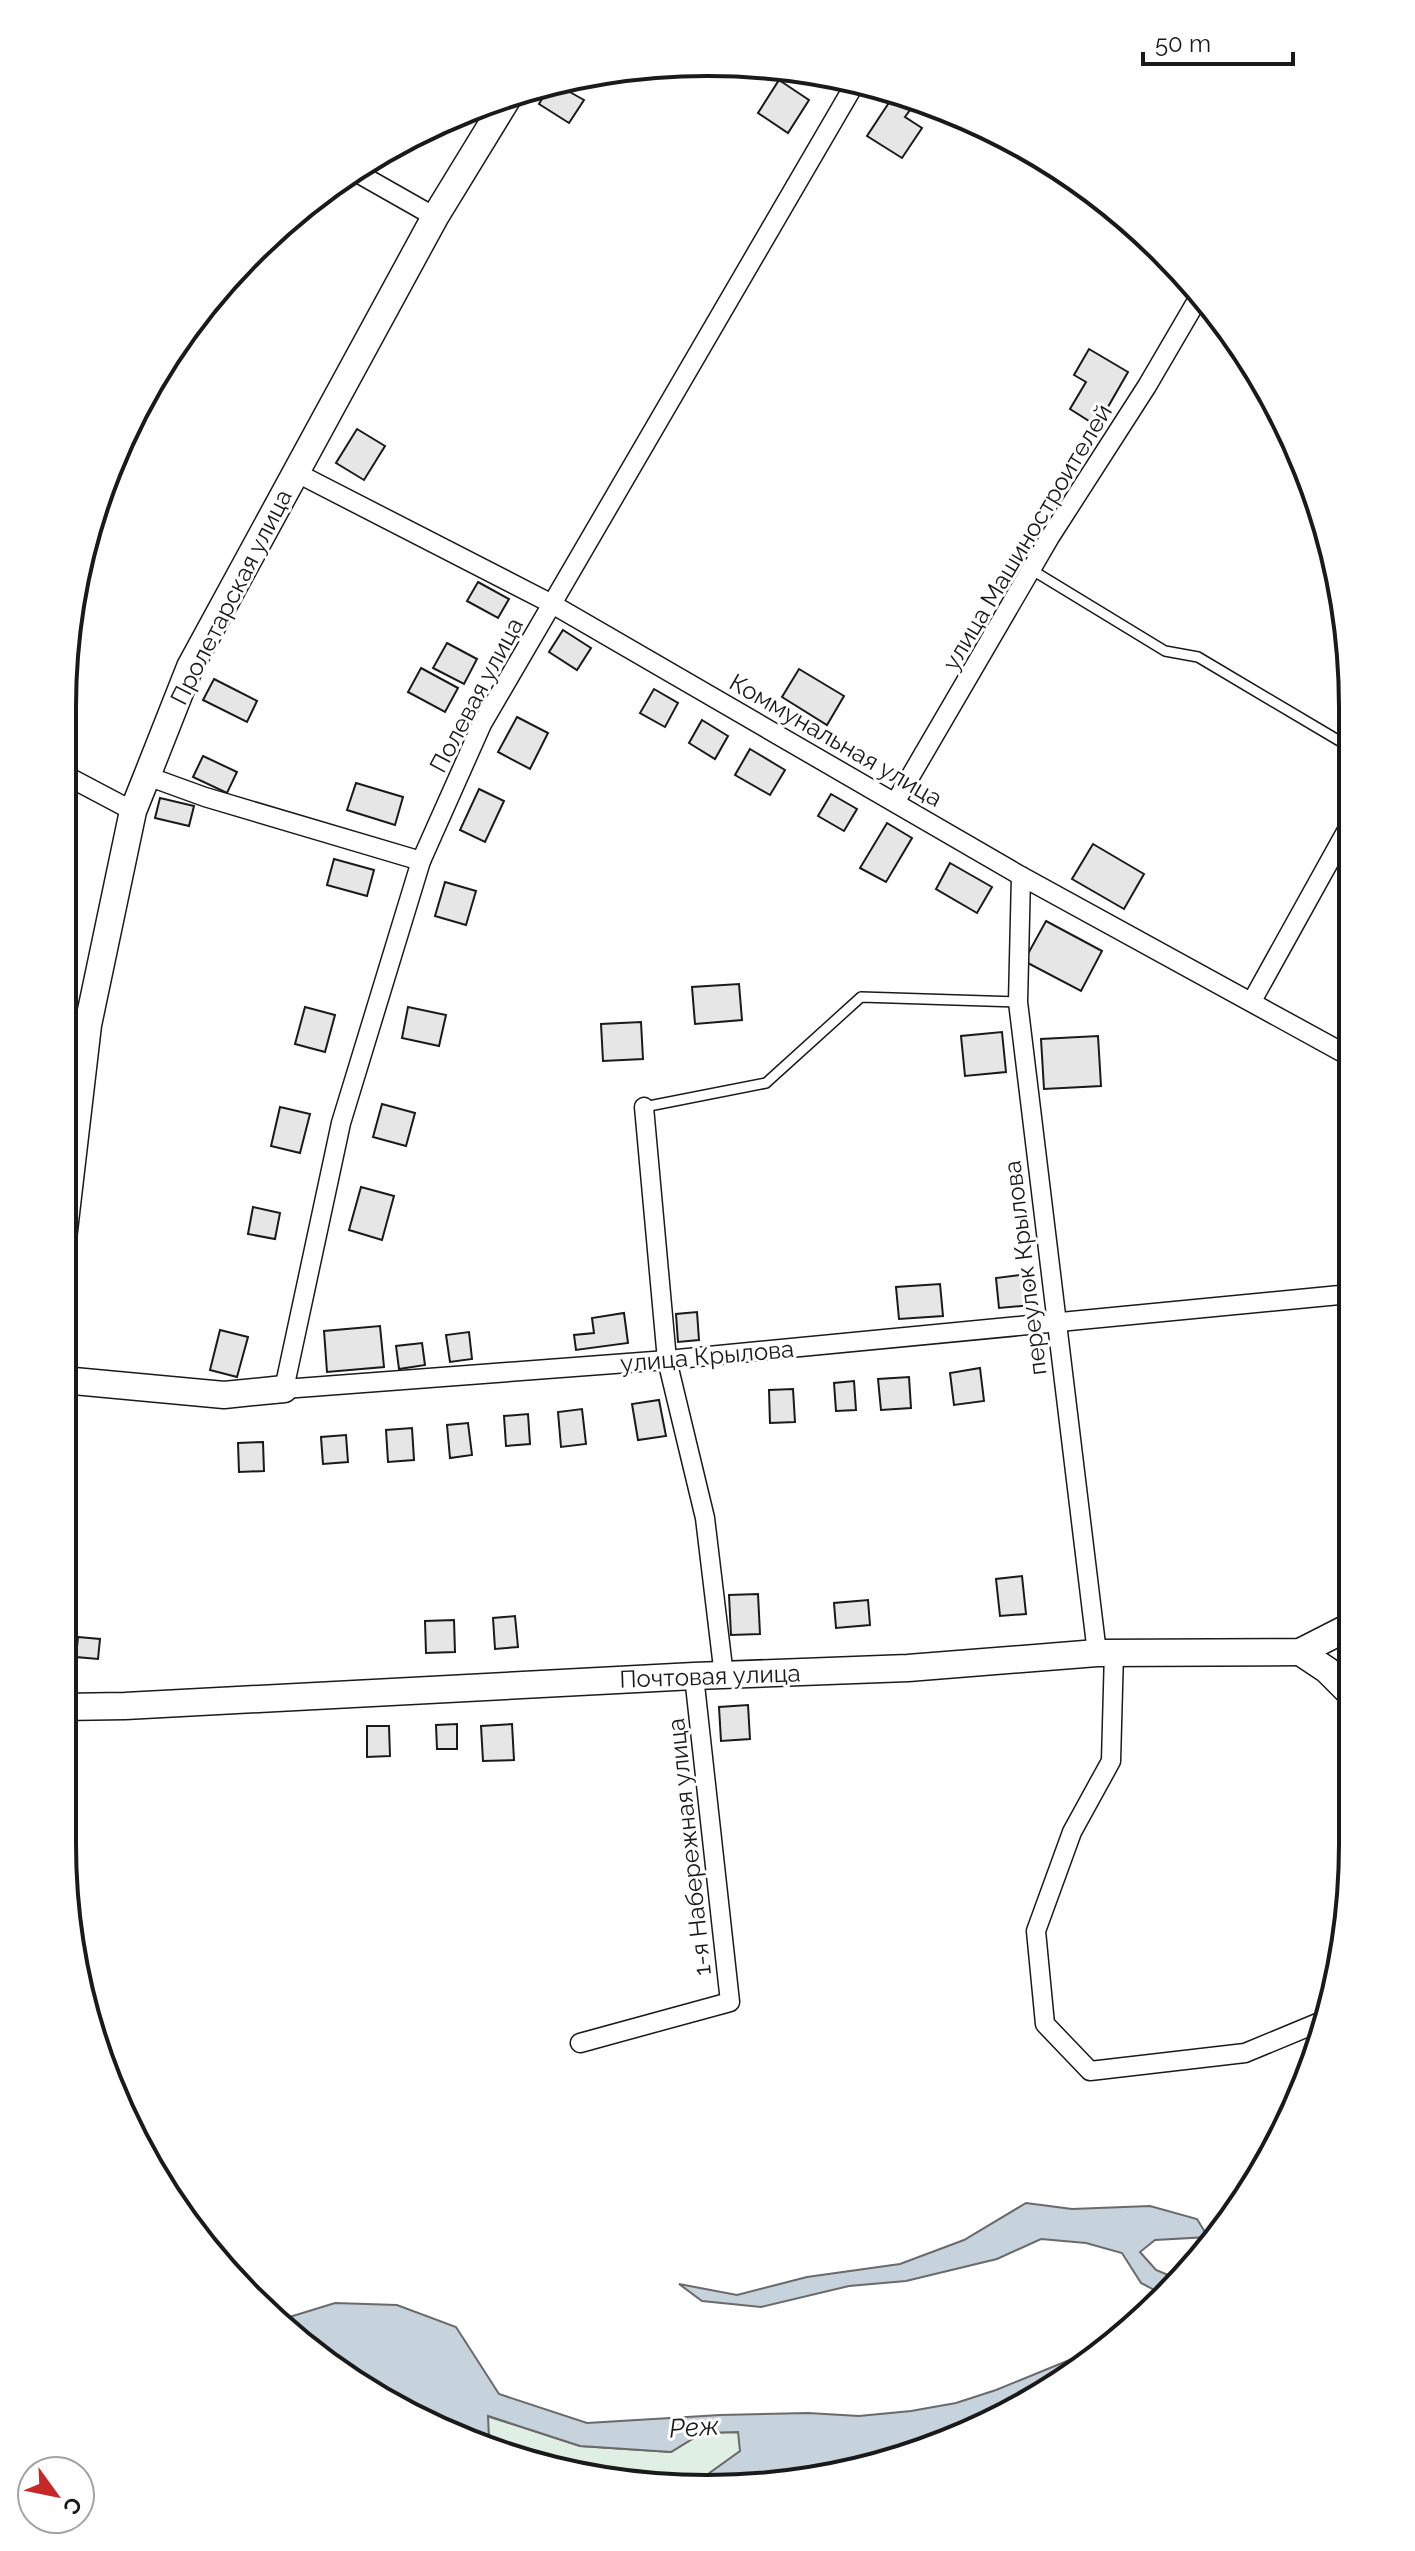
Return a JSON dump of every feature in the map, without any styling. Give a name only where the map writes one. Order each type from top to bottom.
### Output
[{"type":"street","name":"Полевая улица","points":[[284,1389],[341,1123],[421,861],[482,724],[850,93]]},
{"type":"street","name":"Пролетарская улица","points":[[76,1128],[88,1025],[133,811],[190,667],[435,217],[499,112]]},
{"type":"street","points":[[365,177],[435,217]]},
{"type":"street","name":"улица Машиностроителей","points":[[896,801],[1032,570],[1194,305]]},
{"type":"street","name":"Коммунальная улица","points":[[295,472],[552,604],[1021,876],[1339,1050]]},
{"type":"street","points":[[147,776],[205,797],[421,861]]},
{"type":"street","points":[[76,781],[133,811]]},
{"type":"street","points":[[1252,1001],[1339,844]]},
{"type":"street","name":"переулок Крылова","points":[[1021,876],[1018,1002],[1056,1323],[1106,1653],[1111,1761],[1072,1832],[1036,1931],[1045,2024],[1090,2071],[1245,2053],[1311,2026]]},
{"type":"street","points":[[644,1107],[667,1360],[705,1518],[724,1676]]},
{"type":"street","name":"улица Крылова","points":[[76,1381],[224,1395],[667,1360],[1339,1295]]},
{"type":"street","name":"Почтовая улица","points":[[76,1707],[908,1668],[1106,1653],[1300,1652],[1339,1632]]},
{"type":"street","points":[[1300,1652],[1339,1682]]},
{"type":"street","name":"1-я Набережная улица","points":[[580,2043],[730,2002],[694,1676]]},
{"type":"lane","points":[[1032,570],[1165,651],[1198,657],[1339,741]]},
{"type":"lane","points":[[644,1107],[766,1083],[861,997],[1018,1002]]},
{"type":"green space","points":[[487,2416],[580,2446],[671,2452],[702,2433],[739,2432],[741,2451],[707,2475],[666,2474],[584,2463],[489,2435]]},
{"type":"water","points":[[1026,2203],[1072,2209],[1150,2206],[1197,2219],[1205,2232],[1201,2237],[1155,2240],[1140,2252],[1156,2270],[1168,2275],[1154,2290],[1141,2283],[1122,2253],[1086,2243],[1041,2239],[997,2259],[906,2281],[849,2286],[761,2307],[702,2301],[679,2284],[737,2295],[807,2277],[900,2264],[964,2240]]},
{"type":"water","name":"Реж","points":[[335,2303],[397,2305],[456,2327],[499,2394],[587,2423],[720,2415],[808,2413],[859,2416],[911,2411],[956,2403],[1073,2359],[987,2410],[910,2441],[831,2463],[790,2470],[707,2475],[740,2451],[738,2432],[702,2433],[671,2452],[580,2446],[488,2416],[489,2435],[428,2410],[392,2390],[323,2345],[290,2317]]},
{"type":"building","points":[[779,80],[809,100],[788,133],[758,113]]},
{"type":"building","points":[[569,92],[584,100],[569,123],[539,104],[542,99]]},
{"type":"building","points":[[888,103],[910,110],[905,117],[922,128],[902,158],[867,136]]},
{"type":"building","points":[[1089,349],[1128,372],[1097,426],[1070,409],[1086,382],[1074,375]]},
{"type":"building","points":[[357,429],[385,446],[364,480],[336,463]]},
{"type":"building","points":[[478,582],[509,599],[498,618],[467,601]]},
{"type":"building","points":[[563,630],[591,648],[577,670],[549,652]]},
{"type":"building","points":[[447,643],[477,659],[464,684],[433,668]]},
{"type":"building","points":[[421,668],[458,688],[445,712],[408,692]]},
{"type":"building","points":[[799,669],[844,696],[827,725],[782,697]]},
{"type":"building","points":[[214,679],[257,701],[247,722],[203,700]]},
{"type":"building","points":[[654,689],[678,703],[665,727],[640,713]]},
{"type":"building","points":[[517,717],[548,733],[530,769],[498,752]]},
{"type":"building","points":[[702,720],[728,736],[715,759],[689,743]]},
{"type":"building","points":[[750,749],[785,770],[770,795],[735,775]]},
{"type":"building","points":[[203,756],[237,772],[227,793],[193,777]]},
{"type":"building","points":[[356,783],[403,797],[395,825],[347,810]]},
{"type":"building","points":[[479,789],[504,801],[485,842],[460,830]]},
{"type":"building","points":[[831,794],[857,809],[844,831],[818,816]]},
{"type":"building","points":[[160,798],[194,806],[189,826],[155,818]]},
{"type":"building","points":[[887,823],[912,838],[886,882],[860,868]]},
{"type":"building","points":[[1093,844],[1144,874],[1124,909],[1072,879]]},
{"type":"building","points":[[334,859],[374,870],[367,896],[327,885]]},
{"type":"building","points":[[950,863],[992,887],[977,913],[936,889]]},
{"type":"building","points":[[445,882],[476,891],[466,925],[435,916]]},
{"type":"building","points":[[1046,921],[1102,951],[1081,991],[1024,961]]},
{"type":"building","points":[[739,984],[742,1020],[695,1024],[692,987]]},
{"type":"building","points":[[305,1007],[335,1015],[325,1052],[295,1044]]},
{"type":"building","points":[[408,1007],[446,1015],[439,1046],[402,1038]]},
{"type":"building","points":[[641,1022],[643,1059],[603,1061],[601,1024]]},
{"type":"building","points":[[1002,1032],[1006,1072],[965,1076],[961,1036]]},
{"type":"building","points":[[1098,1036],[1101,1086],[1044,1089],[1041,1039]]},
{"type":"building","points":[[382,1104],[415,1113],[406,1146],[373,1137]]},
{"type":"building","points":[[280,1107],[310,1114],[300,1153],[271,1146]]},
{"type":"building","points":[[361,1187],[394,1196],[382,1240],[349,1230]]},
{"type":"building","points":[[253,1207],[280,1213],[275,1239],[248,1234]]},
{"type":"building","points":[[1029,1274],[1033,1305],[999,1308],[996,1278]]},
{"type":"building","points":[[940,1284],[943,1316],[899,1319],[896,1287]]},
{"type":"building","points":[[697,1312],[699,1340],[678,1342],[676,1314]]},
{"type":"building","points":[[624,1313],[628,1343],[576,1350],[574,1335],[594,1333],[592,1318]]},
{"type":"building","points":[[380,1326],[384,1367],[327,1372],[324,1331]]},
{"type":"building","points":[[220,1330],[248,1337],[237,1377],[210,1370]]},
{"type":"building","points":[[469,1332],[472,1359],[450,1362],[446,1335]]},
{"type":"building","points":[[422,1343],[425,1365],[399,1369],[396,1346]]},
{"type":"building","points":[[980,1368],[984,1401],[954,1405],[950,1373]]},
{"type":"building","points":[[909,1377],[911,1408],[881,1410],[878,1379]]},
{"type":"building","points":[[854,1381],[856,1410],[836,1411],[834,1383]]},
{"type":"building","points":[[793,1389],[795,1422],[770,1423],[769,1390]]},
{"type":"building","points":[[659,1400],[666,1436],[638,1440],[632,1404]]},
{"type":"building","points":[[582,1409],[586,1444],[561,1447],[558,1412]]},
{"type":"building","points":[[528,1414],[530,1444],[506,1446],[504,1416]]},
{"type":"building","points":[[468,1423],[472,1455],[450,1458],[447,1425]]},
{"type":"building","points":[[412,1428],[414,1460],[388,1462],[386,1430]]},
{"type":"building","points":[[346,1435],[348,1462],[323,1464],[321,1437]]},
{"type":"building","points":[[263,1442],[264,1471],[239,1472],[238,1443]]},
{"type":"building","points":[[1022,1576],[1026,1614],[1000,1616],[996,1579]]},
{"type":"building","points":[[758,1594],[760,1634],[731,1635],[729,1595]]},
{"type":"building","points":[[868,1600],[870,1625],[836,1628],[834,1603]]},
{"type":"building","points":[[515,1616],[518,1647],[495,1649],[493,1618]]},
{"type":"building","points":[[454,1620],[455,1652],[426,1653],[425,1621]]},
{"type":"building","points":[[78,1637],[100,1639],[98,1659],[76,1657]]},
{"type":"building","points":[[748,1705],[750,1739],[721,1741],[719,1707]]},
{"type":"building","points":[[457,1724],[457,1749],[437,1749],[436,1725]]},
{"type":"building","points":[[512,1724],[514,1760],[483,1761],[481,1726]]},
{"type":"building","points":[[367,1726],[389,1726],[390,1756],[367,1757]]}]
